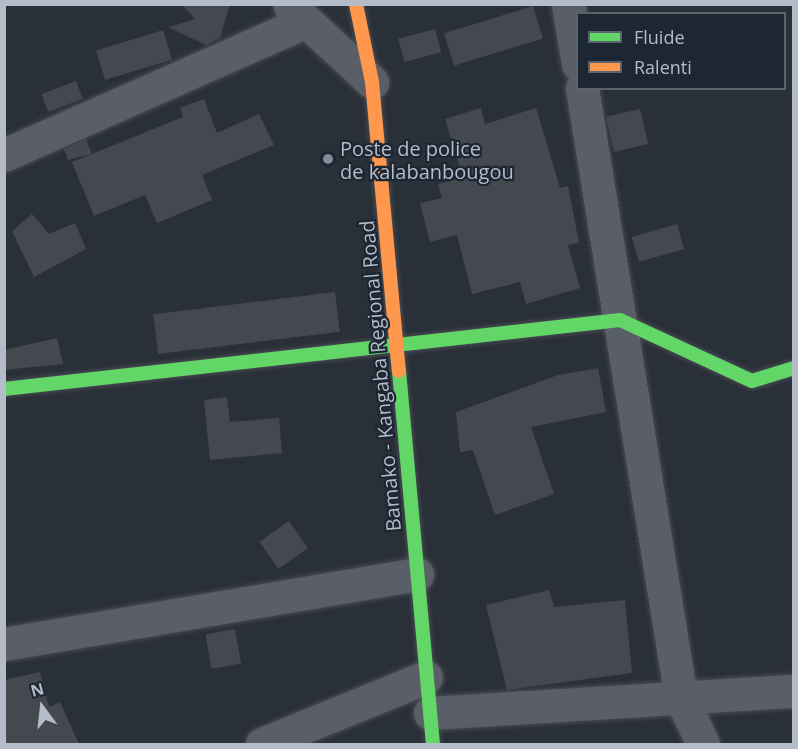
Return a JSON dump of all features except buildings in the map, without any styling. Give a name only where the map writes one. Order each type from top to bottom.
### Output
[{"type":"street","name":"Bamako - Kangaba Regional Road","points":[[356,4],[372,82],[432,729]]},
{"type":"street","points":[[568,4],[576,52]]},
{"type":"street","points":[[4,155],[297,13],[372,82]]},
{"type":"street","points":[[582,90],[681,698],[703,744]]},
{"type":"street","points":[[4,388],[620,320],[752,381],[794,368]]},
{"type":"street","points":[[5,643],[417,574]]},
{"type":"street","points":[[262,744],[426,677]]},
{"type":"street","points":[[432,729],[681,698],[794,690]]},
{"type":"traffic: fast","points":[[4,389],[620,320],[752,381],[794,368]]},
{"type":"traffic: fast","points":[[399,371],[433,744]]},
{"type":"traffic: slow","points":[[356,4],[372,82],[399,371]]},
{"type":"place","name":"Poste de police de kalabanbougou","points":[[328,159]]}]
